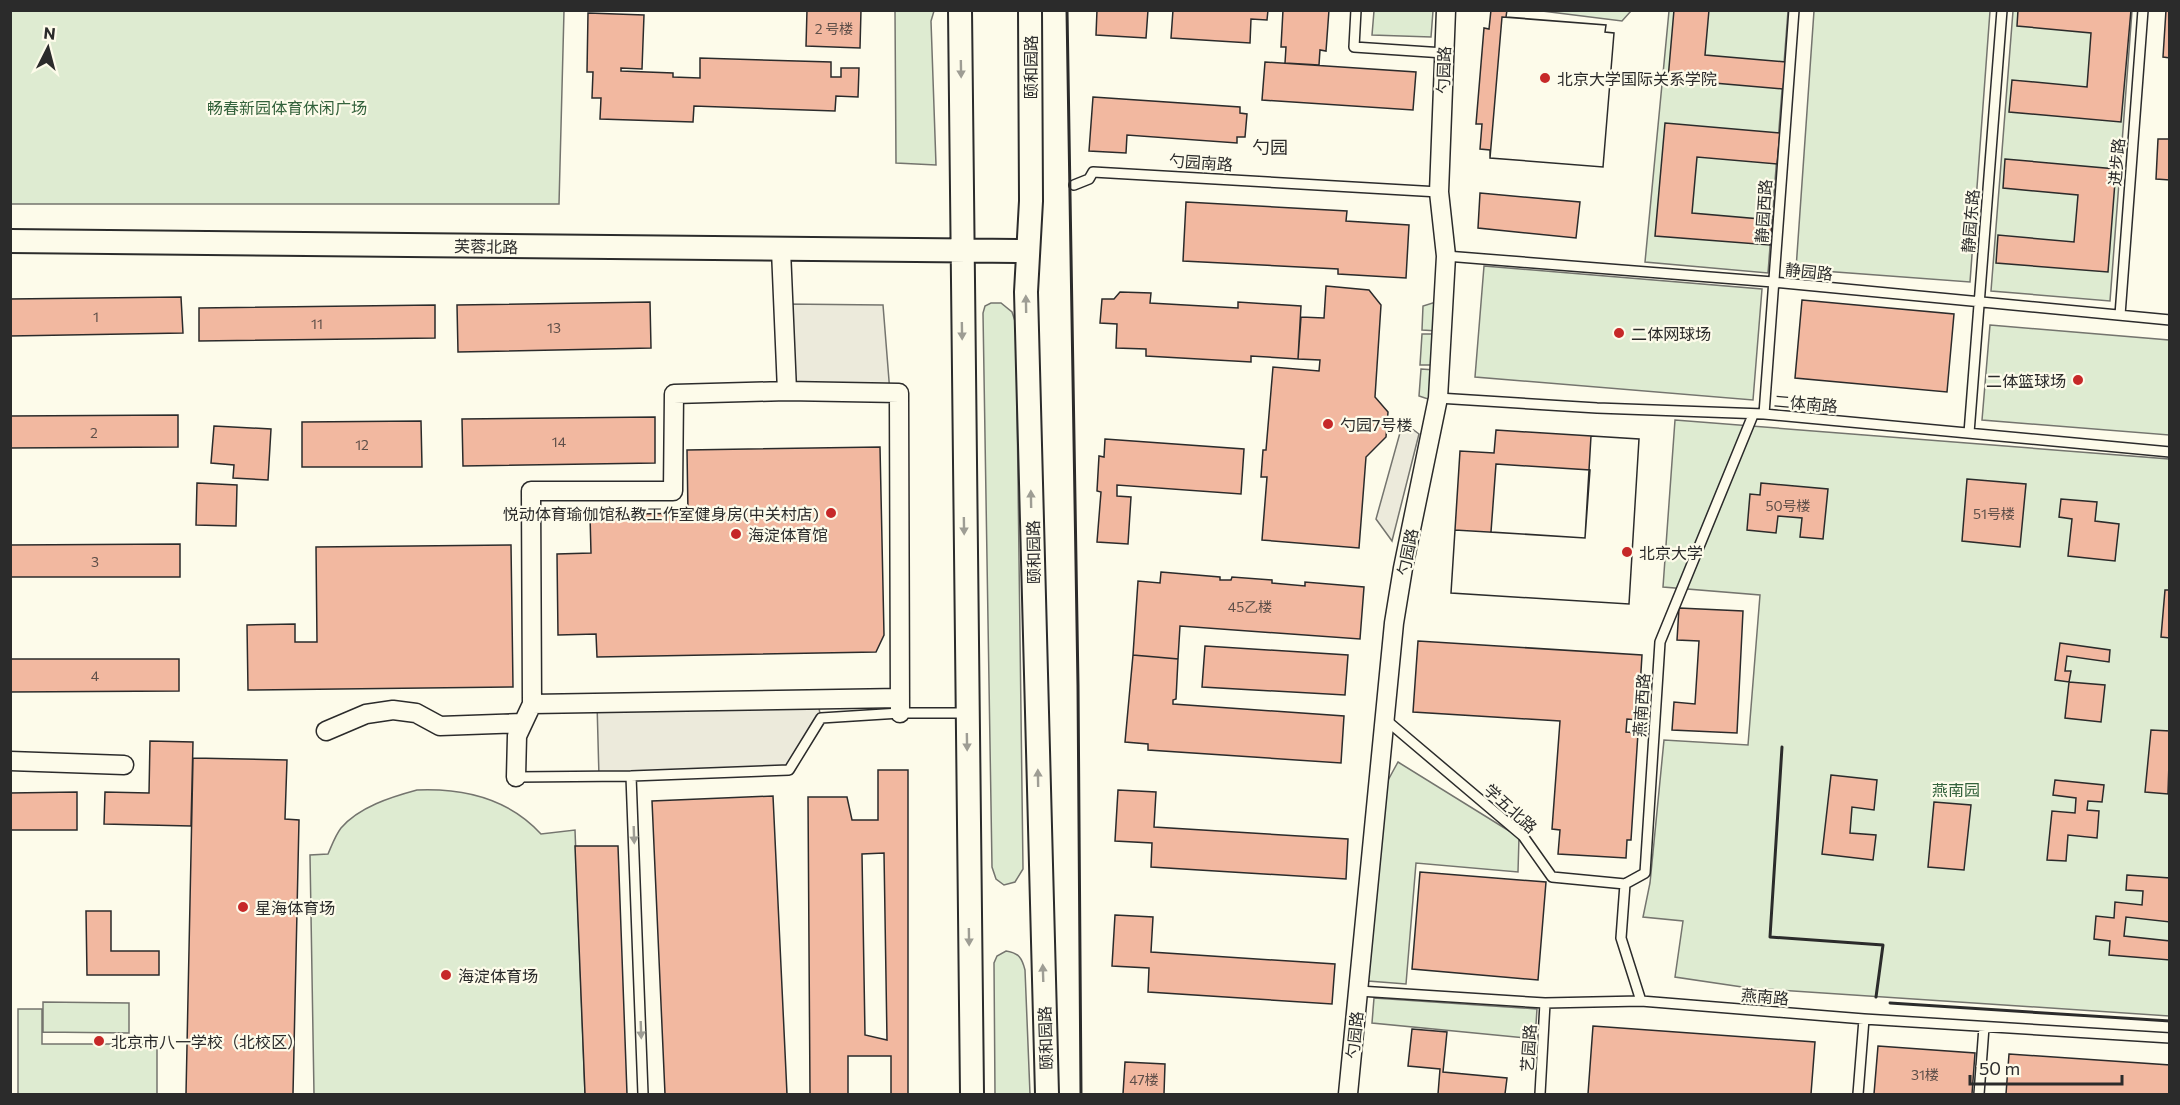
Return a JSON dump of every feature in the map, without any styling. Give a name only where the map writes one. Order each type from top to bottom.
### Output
[{"type":"street","points":[[960,10],[972,1095]]},
{"type":"street","name":"颐和园路","points":[[1030,10],[1031,201],[1026,292],[1047,1095]]},
{"type":"street","name":"勺园路","points":[[1348,1095],[1394,623],[1438,398],[1446,256],[1439,192],[1446,10]]},
{"type":"street","name":"芙蓉北路","points":[[10,242],[1028,251]]},
{"type":"street","points":[[782,249],[787,391]]},
{"type":"street","points":[[516,777],[517,736],[532,704],[531,491],[673,491],[674,394],[787,391],[899,393],[900,706],[532,704]]},
{"type":"street","points":[[326,731],[366,714],[393,710],[416,713],[440,726],[523,723]]},
{"type":"street","points":[[10,761],[124,765]]},
{"type":"lane","points":[[1356,10],[1354,47],[1444,53]]},
{"type":"lane","name":"静园西路","points":[[1764,414],[1794,10]]},
{"type":"lane","name":"静园东路","points":[[1969,433],[2002,10]]},
{"type":"lane","name":"进步路","points":[[2120,315],[2144,10]]},
{"type":"lane","name":"勺园南路","points":[[1074,185],[1089,178],[1093,172],[1439,192]]},
{"type":"lane","name":"静园路","points":[[1446,256],[1773,282],[2169,320]]},
{"type":"lane","name":"二体南路","points":[[1438,398],[1764,414],[2169,452]]},
{"type":"lane","name":"燕南西路","points":[[1625,884],[1645,873],[1660,642],[1753,415]]},
{"type":"lane","points":[[516,777],[631,776],[789,770],[821,718],[900,706],[966,713]]},
{"type":"lane","name":"学五北路","points":[[1386,720],[1523,836],[1552,877],[1625,884]]},
{"type":"lane","points":[[631,776],[643,1095]]},
{"type":"lane","points":[[1625,884],[1621,938],[1641,1001]]},
{"type":"lane","name":"燕南路","points":[[1359,991],[1545,1003],[1641,1001],[1864,1019],[2169,1038]]},
{"type":"lane","name":"艺园路","points":[[1540,1095],[1545,1003]]},
{"type":"lane","points":[[1858,1095],[1864,1019]]},
{"type":"lane","points":[[1979,1095],[1984,1027]]},
{"type":"green space","name":"畅春新园体育休闲广场","points":[[10,11],[564,11],[559,204],[11,204]]},
{"type":"green space","points":[[895,11],[934,11],[931,21],[936,165],[896,163]]},
{"type":"green space","points":[[1374,11],[1433,11],[1431,37],[1372,35]]},
{"type":"green space","points":[[1542,11],[1631,11],[1622,21]]},
{"type":"green space","points":[[1669,11],[1788,11],[1768,273],[1645,262]]},
{"type":"green space","points":[[1814,11],[1990,11],[1970,282],[1796,269]]},
{"type":"green space","points":[[2013,11],[2132,11],[2110,301],[1991,291]]},
{"type":"green space","name":"二体网球场","points":[[1484,266],[1762,289],[1753,400],[1475,377]]},
{"type":"green space","points":[[1439,301],[1438,331],[1422,330],[1423,306]]},
{"type":"green space","points":[[991,303],[1001,303],[1012,312],[1016,324],[1023,869],[1015,882],[1004,885],[996,879],[992,867],[983,313],[985,306]]},
{"type":"green space","name":"二体篮球场","points":[[1990,325],[2169,340],[2169,435],[1982,420]]},
{"type":"green space","points":[[1422,334],[1437,334],[1437,365],[1420,365]]},
{"type":"green space","points":[[1421,369],[1435,370],[1434,401],[1419,396]]},
{"type":"green space","name":"燕南园","points":[[1675,420],[2169,459],[2169,1016],[1749,988],[1675,977],[1683,921],[1643,917],[1650,883],[1664,740],[1748,745],[1760,595],[1663,587]]},
{"type":"green space","points":[[1398,762],[1519,837],[1518,872],[1416,863],[1406,984],[1368,981],[1386,784]]},
{"type":"green space","name":"海淀体育场","points":[[417,790],[452,791],[484,798],[514,812],[541,834],[575,830],[585,1094],[314,1094],[310,855],[328,854],[341,828],[357,814],[386,800]]},
{"type":"green space","points":[[1006,951],[1019,957],[1025,970],[1030,1094],[995,1094],[994,963],[997,956]]},
{"type":"green space","points":[[1374,998],[1537,1009],[1535,1039],[1372,1023]]},
{"type":"green space","points":[[43,1002],[129,1003],[129,1033],[43,1032]]},
{"type":"green space","points":[[18,1009],[42,1009],[42,1044],[157,1044],[157,1094],[18,1094]]},
{"type":"shaded area","points":[[784,304],[883,305],[890,393],[787,391]]},
{"type":"shaded area","points":[[1403,422],[1419,434],[1392,541],[1376,519]]},
{"type":"shaded area","points":[[817,699],[821,718],[789,770],[599,777],[597,703]]},
{"type":"building","points":[[807,10],[861,10],[860,48],[806,46]]},
{"type":"building","points":[[1097,10],[1148,10],[1146,38],[1096,35]]},
{"type":"building","points":[[1173,10],[1268,10],[1267,20],[1251,19],[1250,43],[1171,38]]},
{"type":"building","points":[[1283,10],[1329,10],[1326,51],[1320,50],[1319,65],[1285,63],[1286,47],[1281,47]]},
{"type":"building","name":"北京大学国际关系学院","points":[[1491,10],[1507,10],[1506,17],[1606,25],[1605,32],[1614,33],[1603,167],[1490,158],[1490,150],[1480,149],[1482,124],[1476,124],[1484,28],[1489,29]]},
{"type":"building","points":[[1674,10],[1709,10],[1705,55],[1786,62],[1783,89],[1668,79]]},
{"type":"building","points":[[2018,10],[2131,10],[2121,122],[2009,112],[2012,80],[2087,87],[2091,33],[2017,26]]},
{"type":"building","points":[[2166,10],[2170,10],[2170,58],[2163,57]]},
{"type":"building","points":[[588,13],[644,15],[642,69],[621,68],[621,71],[673,73],[673,77],[700,78],[700,58],[831,62],[831,77],[841,77],[841,68],[859,68],[858,97],[836,96],[835,111],[694,106],[693,122],[600,119],[601,98],[592,98],[593,72],[587,72]]},
{"type":"building","name":"北京大学国际关系学院","points":[[1502,17],[1606,25],[1605,32],[1614,33],[1603,167],[1490,158]]},
{"type":"building","points":[[1265,62],[1416,72],[1413,110],[1262,100]]},
{"type":"building","points":[[1093,97],[1240,107],[1240,113],[1247,114],[1245,137],[1237,137],[1237,143],[1127,135],[1126,153],[1089,151]]},
{"type":"building","points":[[1665,123],[1780,133],[1777,164],[1697,157],[1692,213],[1772,220],[1770,245],[1655,236]]},
{"type":"building","points":[[2158,139],[2170,139],[2170,180],[2156,179]]},
{"type":"building","points":[[2005,159],[2116,169],[2108,272],[1996,263],[1998,235],[2074,242],[2078,195],[2003,188]]},
{"type":"building","points":[[1480,193],[1580,202],[1576,238],[1478,228]]},
{"type":"building","points":[[1186,202],[1347,211],[1346,221],[1409,225],[1406,278],[1338,274],[1338,269],[1183,261]]},
{"type":"building","name":"勺园7号楼","points":[[1326,286],[1369,290],[1381,305],[1375,397],[1388,412],[1386,437],[1366,457],[1359,548],[1262,540],[1267,477],[1261,477],[1263,450],[1266,450],[1273,367],[1319,371],[1320,360],[1298,359],[1301,317],[1324,318]]},
{"type":"building","points":[[1120,292],[1151,293],[1150,303],[1238,308],[1238,302],[1301,306],[1298,359],[1251,356],[1251,362],[1146,356],[1146,349],[1116,348],[1117,324],[1100,323],[1102,299],[1114,299]]},
{"type":"building","points":[[181,297],[183,333],[10,336],[10,299]]},
{"type":"building","points":[[1802,300],[1954,314],[1947,392],[1795,378]]},
{"type":"building","points":[[650,302],[651,348],[458,352],[457,305]]},
{"type":"building","points":[[435,305],[435,338],[199,341],[199,308]]},
{"type":"building","points":[[178,415],[178,447],[10,448],[10,416]]},
{"type":"building","points":[[655,417],[655,463],[463,466],[462,419]]},
{"type":"building","points":[[421,421],[422,467],[302,467],[302,422]]},
{"type":"building","points":[[214,426],[271,429],[268,480],[233,478],[234,465],[211,463]]},
{"type":"building","points":[[1496,430],[1639,439],[1629,604],[1451,593],[1460,451],[1494,453]],"holes":[[[1496,464],[1590,470],[1585,538],[1491,532]]]},
{"type":"building","points":[[1591,436],[1639,439],[1629,604],[1451,593],[1455,530],[1585,538]]},
{"type":"building","points":[[1105,439],[1244,449],[1241,494],[1117,485],[1117,496],[1131,497],[1128,544],[1097,542],[1101,492],[1097,491],[1099,456],[1104,457]]},
{"type":"building","name":"海淀体育馆","points":[[880,447],[884,635],[876,652],[597,657],[596,634],[558,635],[557,554],[591,553],[590,515],[688,513],[687,450]]},
{"type":"building","points":[[1967,479],[2026,484],[2020,547],[1962,541]]},
{"type":"building","points":[[197,483],[237,485],[236,526],[196,525]]},
{"type":"building","points":[[1761,483],[1828,489],[1823,539],[1800,537],[1802,518],[1778,516],[1776,533],[1747,530],[1750,494],[1760,495]]},
{"type":"building","points":[[2061,499],[2097,502],[2095,521],[2119,524],[2115,561],[2068,556],[2072,519],[2059,517]]},
{"type":"building","points":[[180,544],[180,577],[10,577],[10,545]]},
{"type":"building","points":[[511,545],[513,687],[248,690],[247,625],[295,624],[295,642],[317,642],[316,547]]},
{"type":"building","points":[[1161,572],[1220,577],[1220,580],[1231,580],[1232,577],[1272,580],[1272,583],[1305,586],[1305,582],[1364,587],[1360,639],[1180,626],[1178,659],[1133,655],[1138,581],[1160,583]]},
{"type":"building","points":[[2165,590],[2170,590],[2170,638],[2161,637]]},
{"type":"building","points":[[1679,608],[1743,611],[1737,733],[1672,730],[1674,702],[1695,704],[1699,641],[1677,640]]},
{"type":"building","points":[[1418,641],[1642,655],[1638,720],[1627,719],[1626,732],[1638,733],[1631,840],[1627,840],[1626,858],[1558,854],[1560,830],[1552,829],[1560,721],[1413,712]]},
{"type":"building","points":[[2060,643],[2110,650],[2109,662],[2067,656],[2065,671],[2071,671],[2069,682],[2055,680]]},
{"type":"building","points":[[1205,646],[1348,655],[1345,695],[1202,687]]},
{"type":"building","points":[[1133,655],[1178,659],[1176,699],[1173,700],[1173,704],[1344,716],[1341,763],[1148,750],[1148,744],[1125,742]]},
{"type":"building","points":[[10,659],[179,659],[179,691],[10,692]]},
{"type":"building","points":[[2069,682],[2105,685],[2101,722],[2065,718]]},
{"type":"building","points":[[2151,730],[2170,731],[2168,794],[2145,792]]},
{"type":"building","points":[[150,741],[193,742],[191,826],[104,824],[105,792],[149,793]]},
{"type":"building","name":"星海体育场","points":[[193,758],[287,760],[285,819],[299,820],[293,1094],[186,1094]]},
{"type":"building","points":[[878,770],[908,770],[908,1094],[891,1094],[891,1056],[848,1056],[848,1094],[810,1094],[808,797],[847,797],[852,820],[878,820]],"holes":[[[884,853],[887,1040],[865,1035],[862,854]]]},
{"type":"building","points":[[1831,775],[1877,780],[1874,810],[1852,807],[1850,833],[1876,835],[1873,860],[1822,854]]},
{"type":"building","points":[[2055,780],[2104,785],[2102,802],[2088,801],[2087,810],[2099,811],[2097,838],[2068,835],[2066,861],[2047,860],[2052,811],[2075,813],[2076,798],[2053,795]]},
{"type":"building","points":[[1118,790],[1156,792],[1154,827],[1348,839],[1346,879],[1151,867],[1152,843],[1115,841]]},
{"type":"building","points":[[77,792],[77,830],[10,830],[10,793]]},
{"type":"building","points":[[773,796],[787,1094],[665,1094],[652,801]]},
{"type":"building","points":[[1934,802],[1971,805],[1964,870],[1928,867]]},
{"type":"building","points":[[575,846],[618,846],[627,1094],[585,1094]]},
{"type":"building","points":[[1420,872],[1546,882],[1538,980],[1412,969]]},
{"type":"building","points":[[2127,875],[2170,878],[2170,922],[2126,917],[2124,936],[2170,941],[2170,960],[2109,955],[2110,941],[2094,939],[2096,916],[2114,918],[2115,902],[2142,905],[2143,891],[2126,890]]},
{"type":"building","points":[[86,911],[111,911],[111,951],[159,951],[159,975],[87,975]]},
{"type":"building","points":[[1115,915],[1153,917],[1151,952],[1335,964],[1332,1004],[1148,992],[1149,968],[1112,966]]},
{"type":"building","points":[[1593,1026],[1815,1042],[1811,1094],[1588,1094]]},
{"type":"building","points":[[1412,1029],[1447,1032],[1443,1072],[1507,1078],[1505,1094],[1438,1094],[1440,1069],[1408,1066]]},
{"type":"building","points":[[1878,1046],[1975,1053],[1972,1094],[1874,1094]]},
{"type":"building","points":[[2009,1054],[2170,1065],[2170,1094],[2006,1094]]},
{"type":"building","points":[[1125,1062],[1165,1064],[1164,1094],[1123,1094]]},
{"type":"wall","points":[[1067,10],[1078,685],[1081,1094]]},
{"type":"wall","points":[[1782,747],[1770,937],[1883,945],[1876,997]]},
{"type":"wall","points":[[1890,1003],[2170,1021]]},
{"type":"place","name":"北京大学国际关系学院","points":[[1545,78]]},
{"type":"place","name":"二体网球场","points":[[1619,333]]},
{"type":"place","name":"二体篮球场","points":[[2078,380]]},
{"type":"place","name":"勺园7号楼","points":[[1328,424]]},
{"type":"place","name":"悦动体育瑜伽馆私教工作室健身房(中关村店)","points":[[831,513]]},
{"type":"place","name":"海淀体育馆","points":[[736,534]]},
{"type":"place","name":"北京大学","points":[[1627,552]]},
{"type":"place","name":"星海体育场","points":[[243,907]]},
{"type":"place","name":"海淀体育场","points":[[446,975]]},
{"type":"place","name":"北京市八一学校（北校区）","points":[[99,1041]]},
{"type":"district","name":"勺园","points":[[1270,147]]}]
